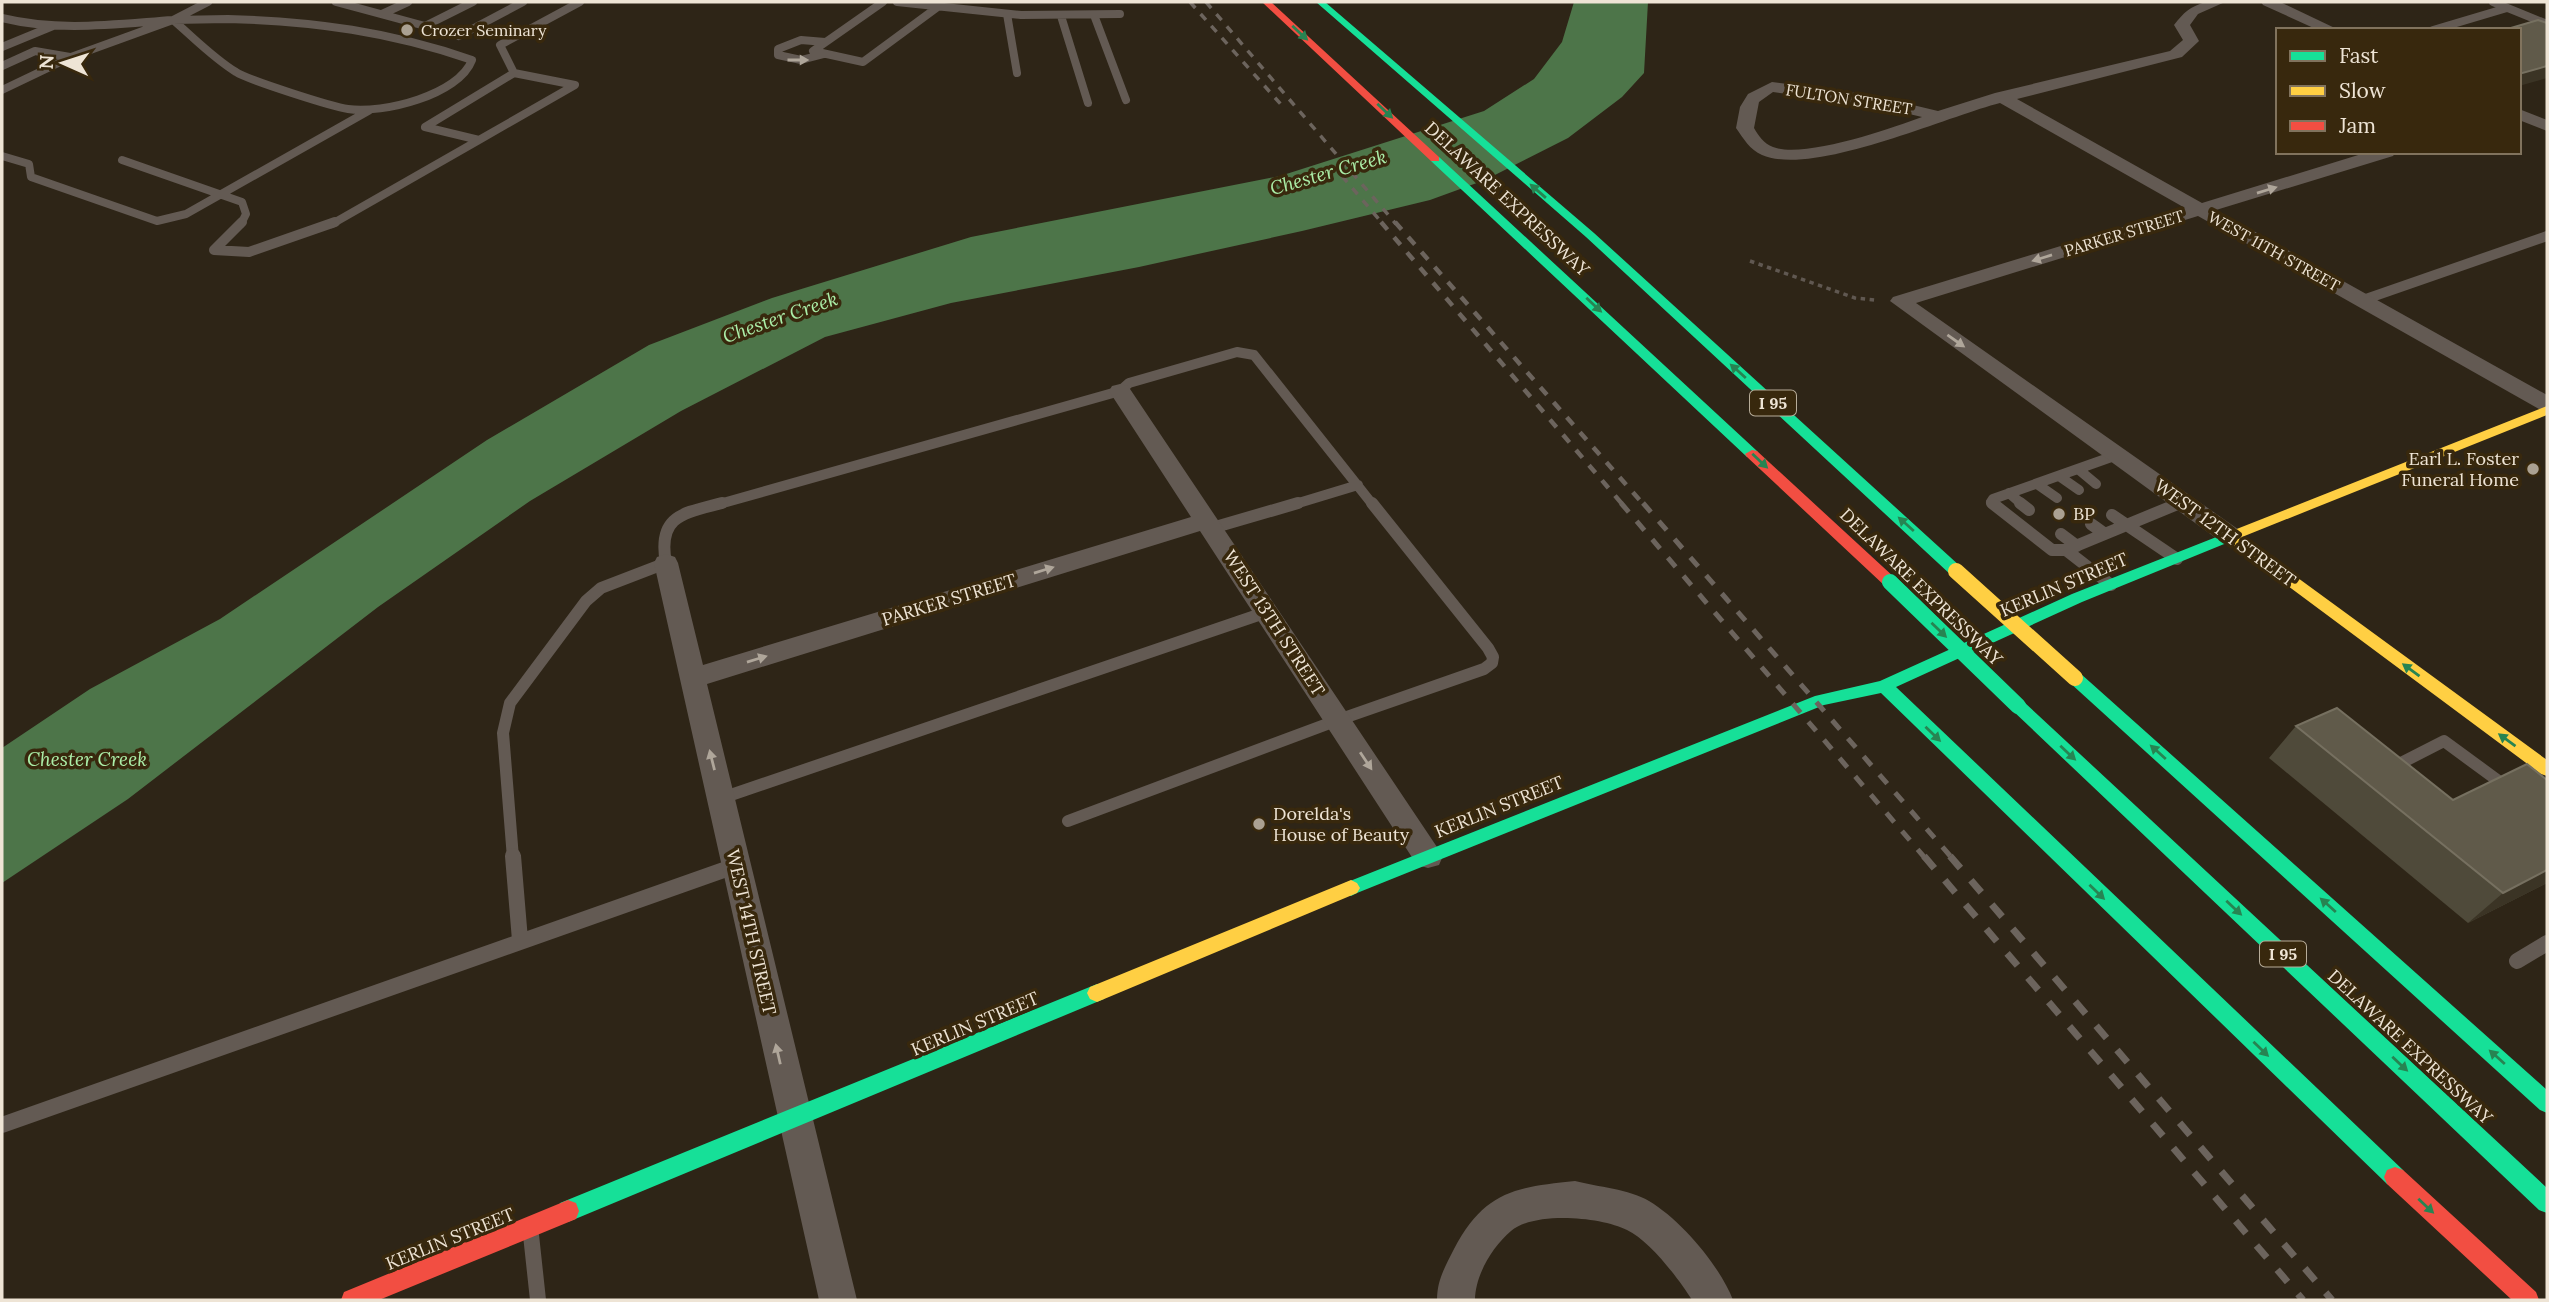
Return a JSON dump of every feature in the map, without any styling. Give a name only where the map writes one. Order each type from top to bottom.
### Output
[{"type":"main road","name":"DELAWARE EXPRESSWAY","points":[[1266,2],[1890,582],[2018,706],[2547,1202]]},
{"type":"main road","name":"DELAWARE EXPRESSWAY","points":[[1320,2],[1590,235],[1956,570],[2547,1102]]},
{"type":"main road","name":"KERLIN STREET","points":[[352,1300],[794,1120],[1428,856],[1821,701],[1884,687],[2111,585],[2547,410]]},
{"type":"main road","name":"WEST 12TH STREET","points":[[2233,538],[2547,769]]},
{"type":"main road","points":[[1884,687],[2330,1117],[2528,1300]]},
{"type":"street","name":"FULTON STREET","points":[[1941,117],[1871,100],[1772,87],[1758,91],[1749,100],[1745,128],[1757,147],[1773,154],[1797,155],[1913,127],[1941,117],[1957,109],[2176,54],[2191,41],[2182,25],[2193,11],[2217,2]]},
{"type":"street","points":[[2268,2],[2326,28]]},
{"type":"street","name":"WEST 11TH STREET","points":[[2001,97],[2547,404]]},
{"type":"street","points":[[2521,112],[2538,106]]},
{"type":"street","points":[[2521,114],[2547,126]]},
{"type":"street","name":"PARKER STREET","points":[[1900,301],[2381,154]]},
{"type":"street","name":"WEST 12TH STREET","points":[[1900,301],[2233,538]]},
{"type":"street","name":"WEST 13TH STREET","points":[[1120,390],[1428,856]]},
{"type":"street","name":"PARKER STREET","points":[[691,679],[1209,524]]},
{"type":"street","name":"WEST 14TH STREET","points":[[666,562],[691,679],[722,798],[794,1120],[838,1300]]},
{"type":"street","points":[[1456,1300],[1456,1284],[1476,1245],[1501,1215],[1537,1203],[1575,1199],[1637,1214],[1686,1257],[1714,1300]]},
{"type":"lane","points":[[2,90],[71,57],[173,20],[208,2]]},
{"type":"lane","points":[[336,2],[348,3],[425,26],[473,2]]},
{"type":"lane","points":[[382,14],[408,2]]},
{"type":"lane","points":[[459,36],[523,2]]},
{"type":"lane","points":[[514,73],[500,45],[580,2]]},
{"type":"lane","points":[[883,2],[813,51],[863,62],[939,6]]},
{"type":"lane","points":[[897,2],[1061,16],[1120,14]]},
{"type":"lane","points":[[2493,2],[2547,24]]},
{"type":"lane","points":[[2440,28],[2507,8]]},
{"type":"lane","points":[[1007,13],[1017,73]]},
{"type":"lane","points":[[1094,15],[1126,100]]},
{"type":"lane","points":[[1061,16],[1088,103]]},
{"type":"lane","points":[[2,18],[56,26],[173,20],[249,18],[335,25],[450,51],[472,60],[468,71],[455,83],[426,96],[381,110],[348,109],[237,73],[173,20]]},
{"type":"lane","points":[[2,47],[56,26]]},
{"type":"lane","points":[[825,42],[815,39],[787,43],[778,49],[778,55],[785,60],[799,61],[825,54]]},
{"type":"lane","points":[[2,66],[35,51],[71,57]]},
{"type":"lane","points":[[122,160],[242,202],[246,214],[240,226],[214,250],[249,251],[328,226],[479,140],[575,85],[514,73],[425,127],[479,140]]},
{"type":"lane","points":[[2,156],[29,164],[31,177],[157,221],[186,214],[372,109]]},
{"type":"lane","points":[[2363,300],[2547,236]]},
{"type":"lane","points":[[520,940],[503,733],[510,703],[586,601],[601,588],[666,562],[662,540],[664,530],[682,514],[1120,390],[1129,383],[1224,355],[1237,352],[1254,355],[1493,657],[1492,663],[1484,669],[1338,720],[1068,821]]},
{"type":"lane","points":[[2117,455],[1991,502],[2052,550],[2072,548],[2182,502]]},
{"type":"lane","points":[[2078,469],[2096,484]]},
{"type":"lane","points":[[2059,476],[2079,491]]},
{"type":"lane","points":[[2037,484],[2057,498]]},
{"type":"lane","points":[[1209,524],[1358,485]]},
{"type":"lane","points":[[2009,494],[2029,510]]},
{"type":"lane","points":[[2130,509],[2143,518]]},
{"type":"lane","points":[[2112,515],[2178,559]]},
{"type":"lane","points":[[2091,524],[2105,534]]},
{"type":"lane","points":[[2061,534],[2111,585]]},
{"type":"lane","points":[[722,798],[1267,612]]},
{"type":"lane","points":[[2379,774],[2444,740],[2516,794]]},
{"type":"lane","points":[[2,1125],[736,866]]},
{"type":"lane","points":[[2517,961],[2547,943]]},
{"type":"lane","points":[[530,1228],[538,1300]]},
{"type":"path","points":[[1750,261],[1855,298],[1900,301]]},
{"type":"water","name":"Chester Creek","points":[[1574,2],[1648,2],[1644,73],[1622,97],[1568,138],[1485,180],[1430,200],[1139,267],[951,303],[825,337],[681,411],[530,501],[378,607],[128,799],[2,883],[2,748],[90,689],[220,619],[487,440],[649,345],[772,298],[971,237],[1280,176],[1484,111],[1534,79],[1562,42]]},
{"type":"building","points":[[2538,20],[2547,23],[2547,66],[2521,73],[2521,28],[2511,28]]},
{"type":"building","points":[[2337,708],[2453,800],[2527,764],[2547,780],[2547,870],[2503,893],[2296,726]]},
{"type":"railway","points":[[1190,2],[1285,109]]},
{"type":"railway","points":[[1206,2],[1396,224]]},
{"type":"railway","points":[[1342,176],[1383,224]]},
{"type":"railway","points":[[1381,222],[1623,505]]},
{"type":"railway","points":[[1395,222],[1644,505]]},
{"type":"railway","points":[[1621,503],[1925,858]]},
{"type":"railway","points":[[1643,503],[1952,858]]},
{"type":"railway","points":[[1924,856],[2303,1300]]},
{"type":"railway","points":[[1950,856],[2332,1300]]},
{"type":"traffic: fast","points":[[1320,2],[1590,235],[1956,571]]},
{"type":"traffic: fast","points":[[1435,159],[1752,454]]},
{"type":"traffic: fast","points":[[1351,888],[1821,700],[1884,686],[2077,598],[2229,537]]},
{"type":"traffic: fast","points":[[1890,582],[2018,706]]},
{"type":"traffic: fast","points":[[2075,678],[2547,1103]]},
{"type":"traffic: fast","points":[[1884,686],[2395,1177]]},
{"type":"traffic: fast","points":[[2018,706],[2547,1202]]},
{"type":"traffic: fast","points":[[568,1211],[1097,993]]},
{"type":"traffic: slow","points":[[2229,537],[2547,410]]},
{"type":"traffic: slow","points":[[2233,538],[2547,769]]},
{"type":"traffic: slow","points":[[1956,571],[2075,678]]},
{"type":"traffic: slow","points":[[1097,993],[1351,888]]},
{"type":"traffic: jam","points":[[1266,2],[1435,159]]},
{"type":"traffic: jam","points":[[1752,454],[1890,582]]},
{"type":"traffic: jam","points":[[2395,1177],[2528,1300]]},
{"type":"traffic: jam","points":[[352,1300],[568,1211]]},
{"type":"place","name":"Crozer Seminary","points":[[407,30]]},
{"type":"place","name":"Earl L. Foster Funeral Home","points":[[2533,469]]},
{"type":"place","name":"BP","points":[[2059,514]]},
{"type":"place","name":"Dorelda's House of Beauty","points":[[1259,824]]}]
